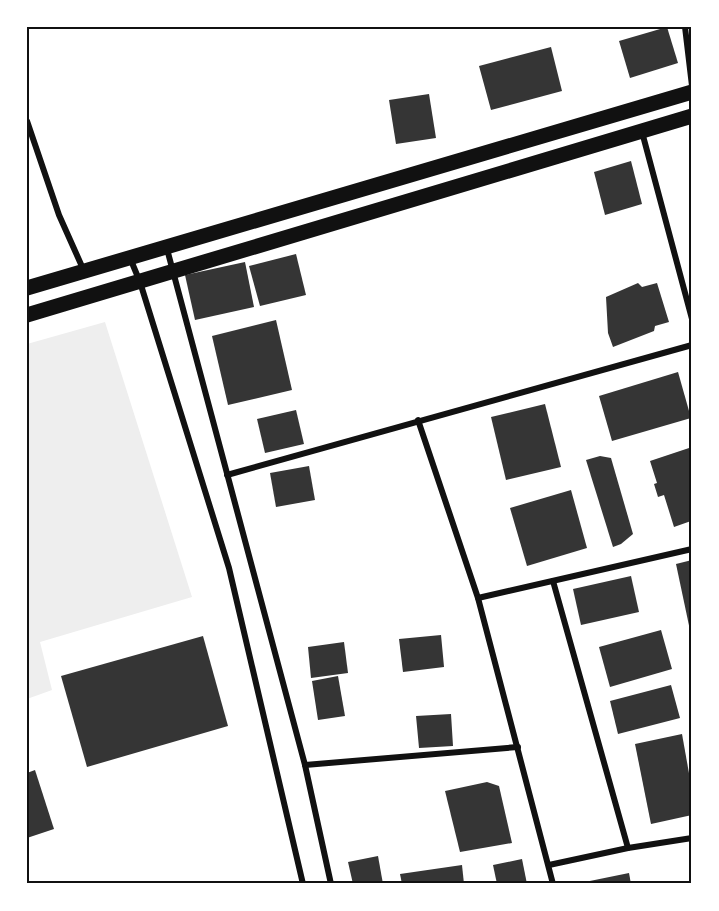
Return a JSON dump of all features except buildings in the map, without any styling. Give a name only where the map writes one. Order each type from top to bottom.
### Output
[{"type":"main road","points":[[27,288],[692,92]]},
{"type":"main road","points":[[27,315],[692,116]]},
{"type":"street","points":[[685,27],[692,86]]},
{"type":"street","points":[[27,121],[59,215],[84,272]]},
{"type":"street","points":[[642,131],[692,319]]},
{"type":"street","points":[[166,246],[305,765],[331,884]]},
{"type":"street","points":[[130,257],[140,282],[229,568],[303,884]]},
{"type":"street","points":[[227,475],[692,345]]},
{"type":"street","points":[[418,420],[478,598],[554,884]]},
{"type":"street","points":[[478,598],[692,549]]},
{"type":"street","points":[[553,581],[628,848]]},
{"type":"street","points":[[305,765],[518,747]]},
{"type":"street","points":[[549,865],[628,848],[692,838]]},
{"type":"shaded area","points":[[105,322],[192,597],[40,642],[52,690],[27,699],[27,344]]}]
